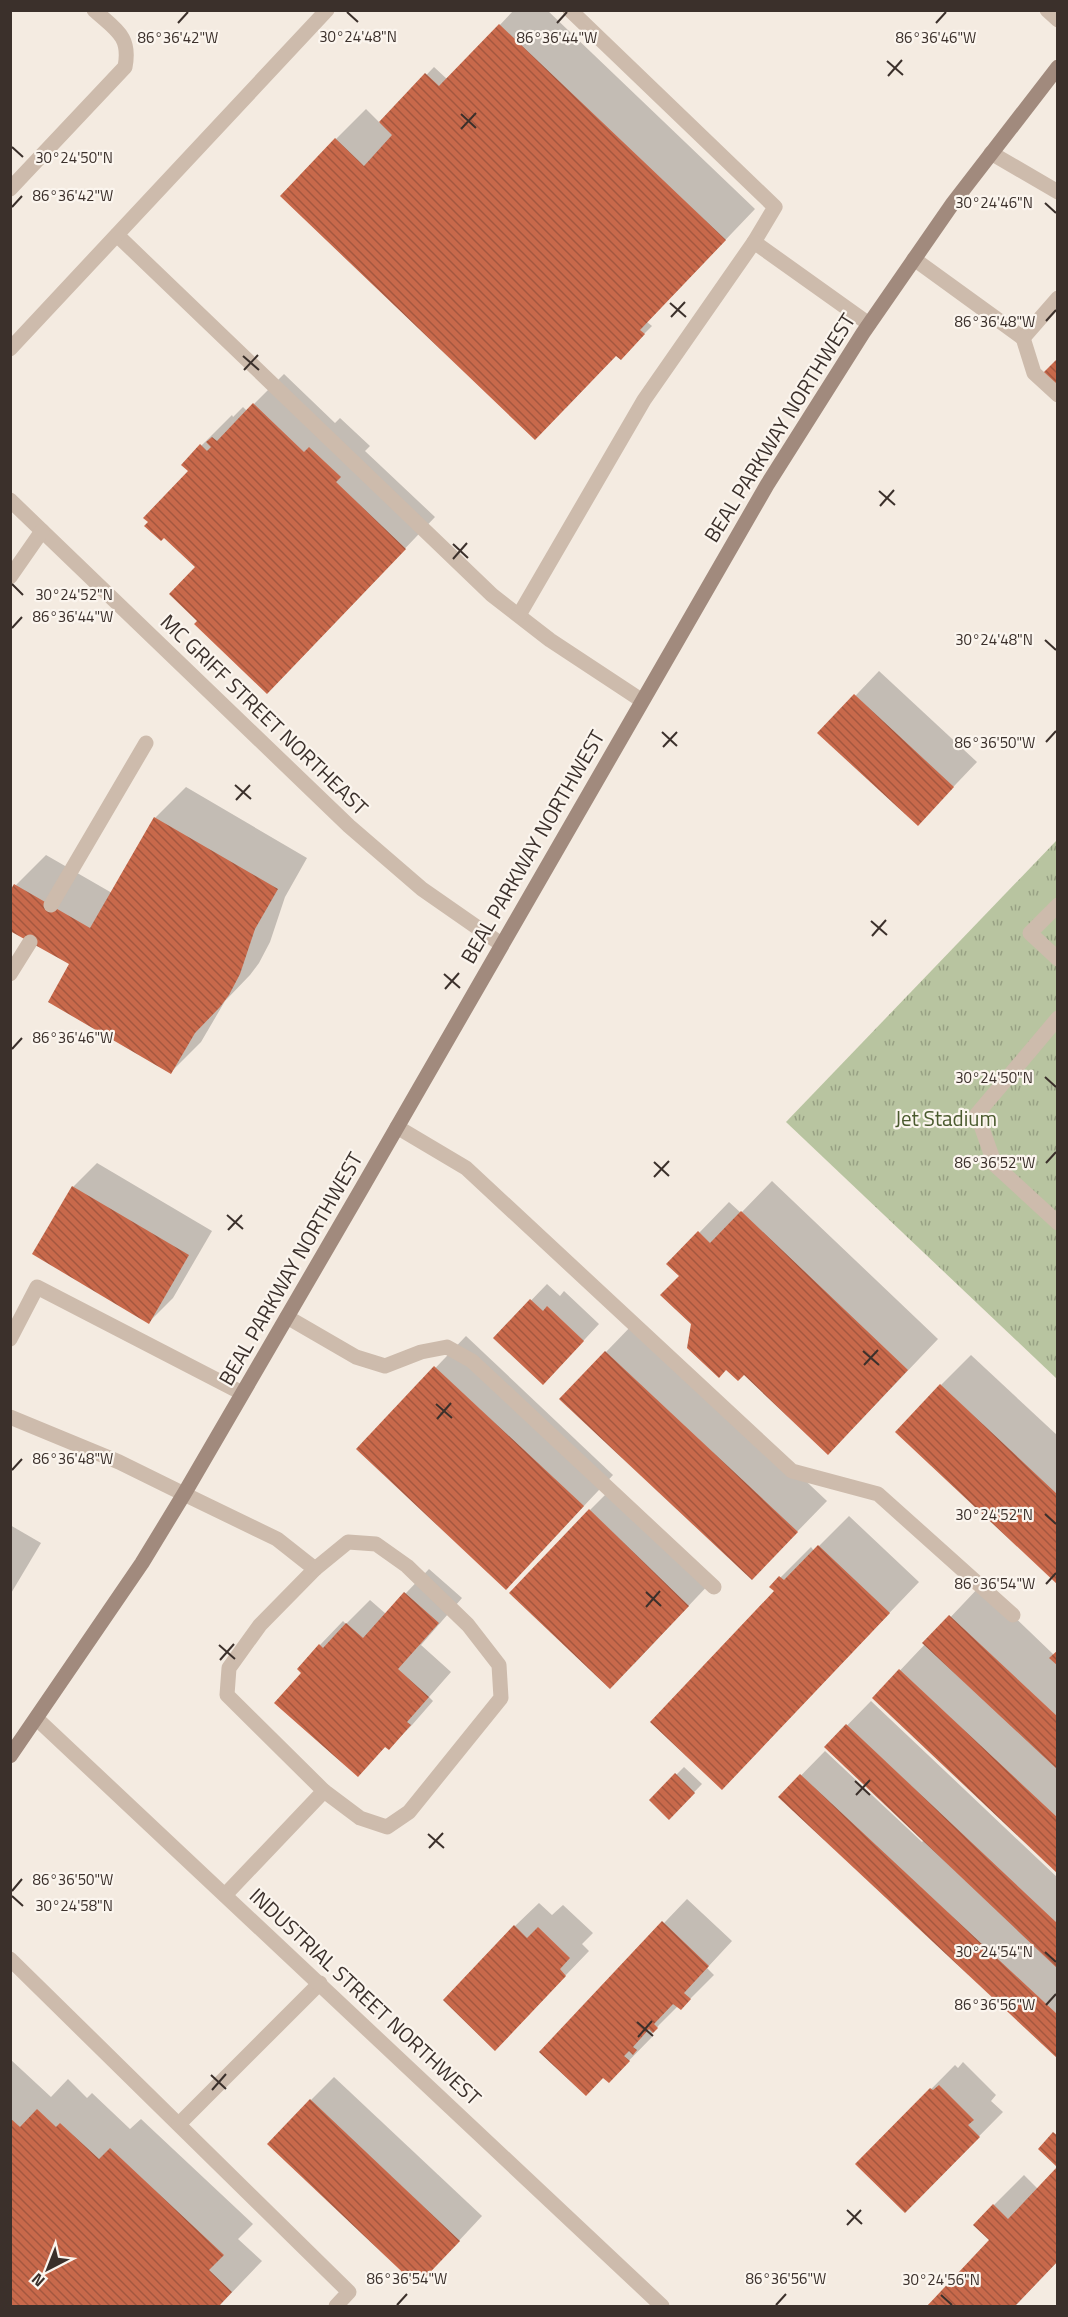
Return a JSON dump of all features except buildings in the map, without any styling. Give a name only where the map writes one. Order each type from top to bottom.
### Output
[{"type":"main road","name":"BEAL PARKWAY NORTHWEST","points":[[10,1756],[142,1563],[184,1494],[767,484],[869,324],[914,259],[991,153],[1058,67]]},
{"type":"street","points":[[10,189],[125,68],[128,51],[121,35],[94,10]]},
{"type":"street","points":[[10,350],[327,10]]},
{"type":"street","points":[[519,615],[644,400],[754,242],[775,207],[570,10]]},
{"type":"street","points":[[1047,10],[1058,20]]},
{"type":"street","points":[[991,153],[1058,192]]},
{"type":"street","points":[[117,235],[492,595],[550,640],[641,700]]},
{"type":"street","points":[[754,242],[869,324]]},
{"type":"street","points":[[914,259],[1023,338],[1034,373],[1058,395]]},
{"type":"street","points":[[1023,338],[1058,298]]},
{"type":"street","name":"MC GRIFF STREET NORTHEAST","points":[[10,500],[349,826],[422,889],[501,944]]},
{"type":"street","points":[[10,577],[42,531]]},
{"type":"street","points":[[51,905],[146,743]]},
{"type":"street","points":[[1058,905],[1030,933],[1058,959]]},
{"type":"street","points":[[10,974],[30,942]]},
{"type":"street","points":[[1058,1018],[977,1114],[995,1165],[1058,1223]]},
{"type":"street","points":[[397,1127],[466,1168],[792,1471],[878,1494],[1013,1615]]},
{"type":"street","points":[[10,1339],[37,1287],[242,1393]]},
{"type":"street","points":[[287,1317],[356,1357],[385,1366],[421,1352],[447,1347],[472,1361],[714,1587]]},
{"type":"street","points":[[10,1417],[120,1461],[277,1539],[315,1569]]},
{"type":"street","points":[[348,1542],[376,1544],[407,1566],[468,1625],[499,1665],[501,1698],[409,1812],[387,1827],[360,1818],[324,1791],[227,1695],[229,1668],[260,1625],[315,1569],[348,1542]]},
{"type":"street","name":"INDUSTRIAL STREET NORTHWEST","points":[[37,1719],[663,2307]]},
{"type":"street","points":[[225,1895],[324,1791]]},
{"type":"street","points":[[10,1959],[349,2292],[336,2307]]},
{"type":"street","points":[[179,2124],[320,1983]]},
{"type":"green space","name":"Jet Stadium","points":[[1057,840],[1057,1379],[786,1122]]}]
